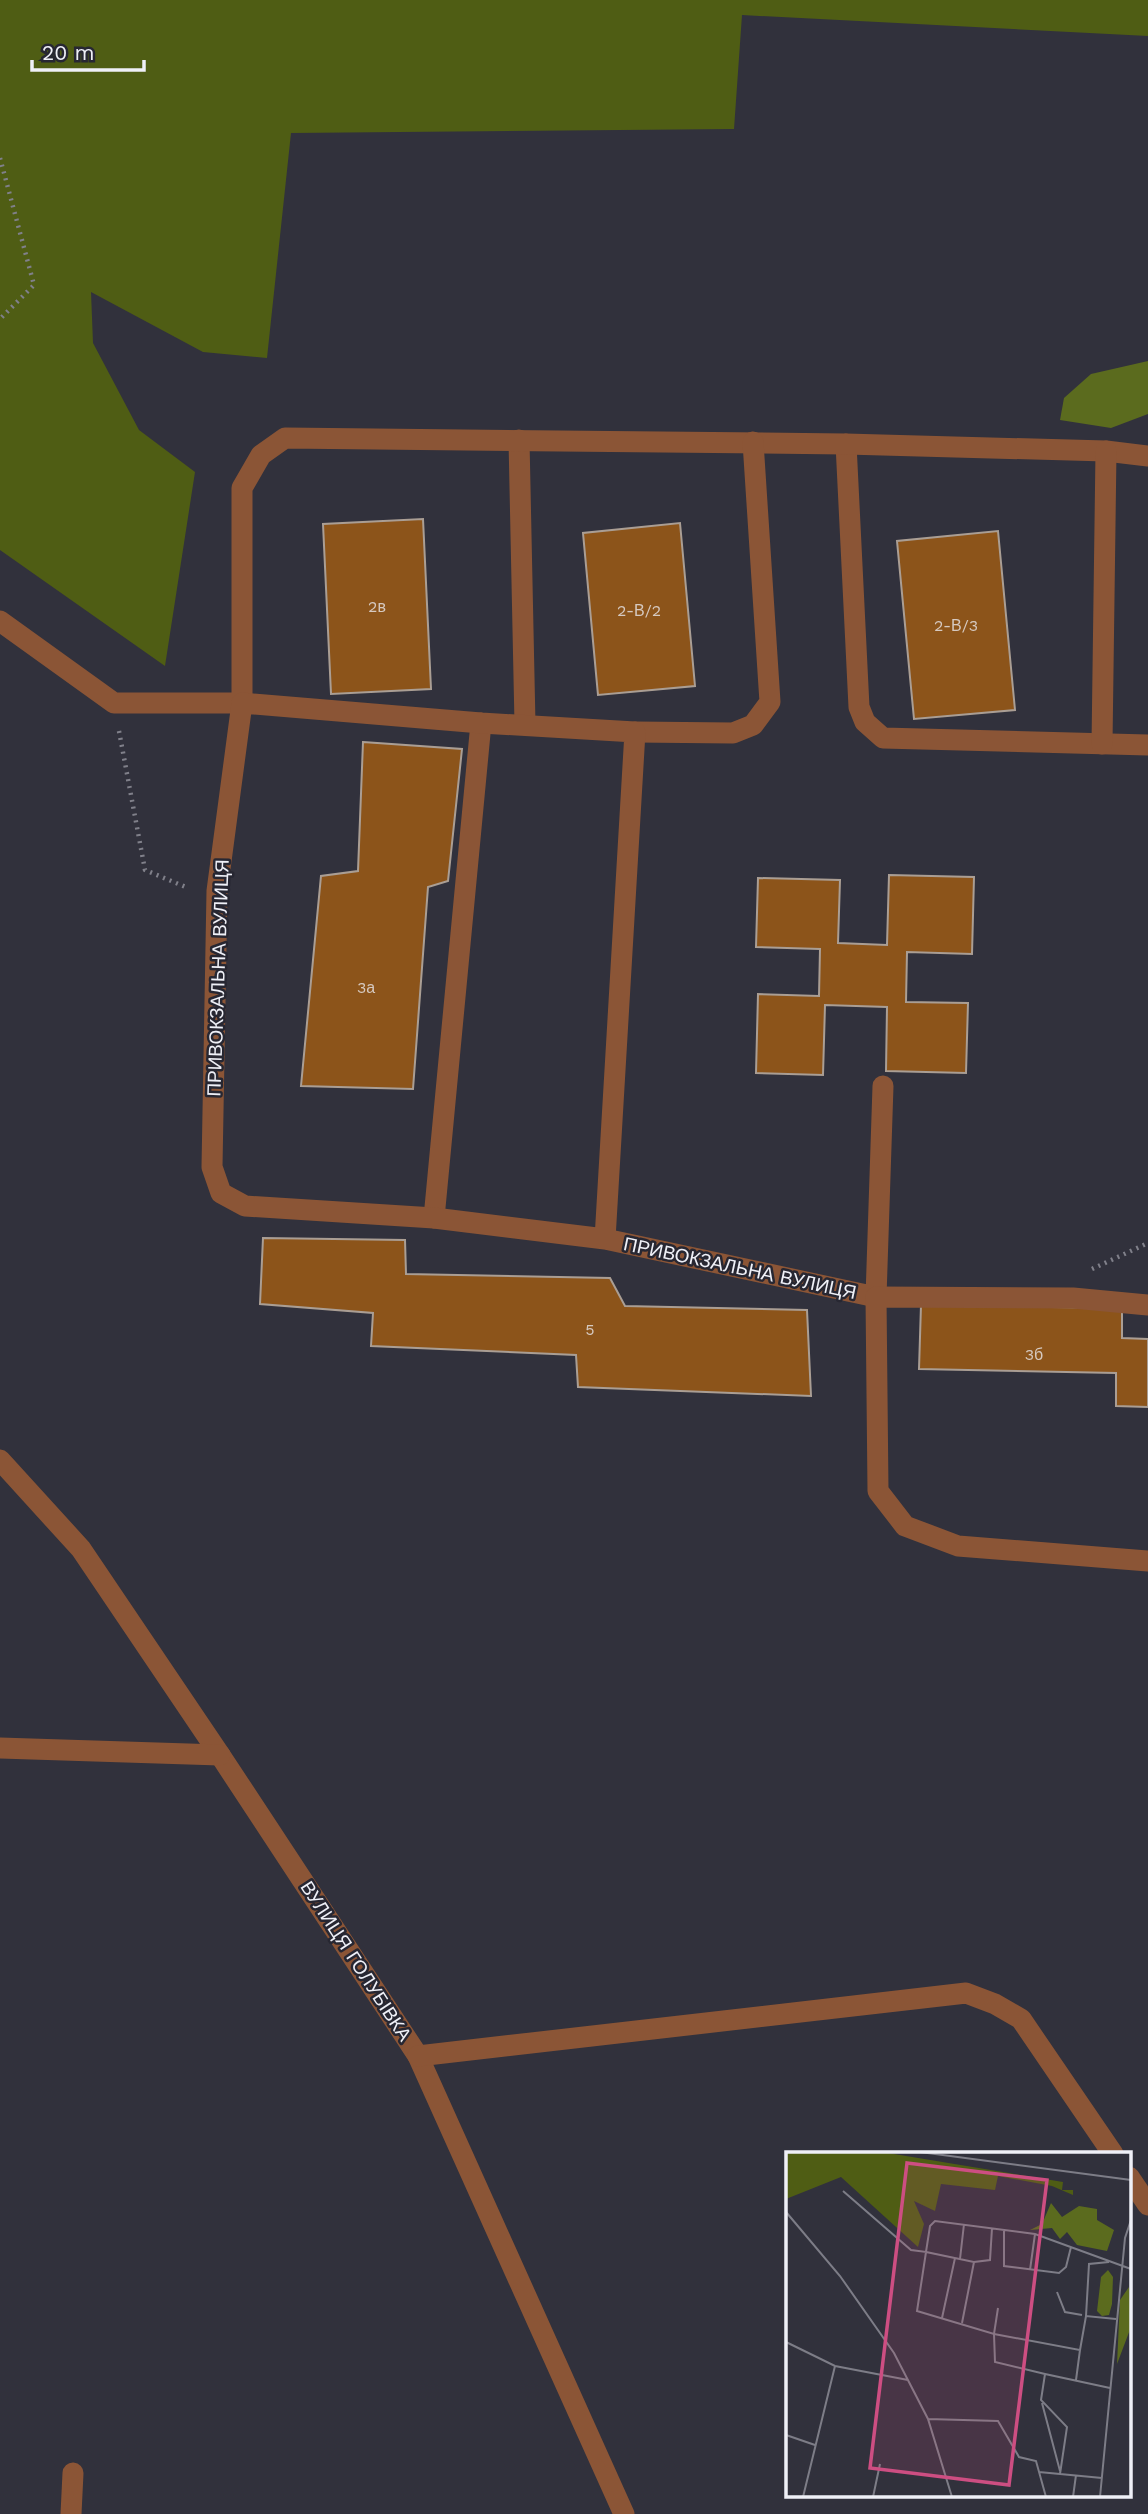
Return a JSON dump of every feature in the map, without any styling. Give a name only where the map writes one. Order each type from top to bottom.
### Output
[{"type":"street","name":"ПРИВОКЗАЛЬНА ВУЛИЦЯ","points":[[1148,456],[1106,451],[846,443],[285,438],[261,455],[242,488],[242,703],[217,891],[212,1167],[222,1193],[245,1206],[434,1218],[605,1239],[876,1297],[1073,1298],[1148,1305]]},
{"type":"street","points":[[519,440],[525,724]]},
{"type":"street","points":[[0,621],[114,703],[242,703],[481,723],[635,732],[733,733],[753,725],[769,702],[753,442]]},
{"type":"street","points":[[846,443],[859,708],[865,722],[883,738],[1148,745]]},
{"type":"street","points":[[1102,744],[1106,451]]},
{"type":"street","points":[[434,1218],[481,723]]},
{"type":"street","name":"ПРИВОКЗАЛЬНА ВУЛИЦЯ","points":[[605,1239],[635,732]]},
{"type":"street","name":"ПРИВОКЗАЛЬНА ВУЛИЦЯ","points":[[883,1086],[876,1297],[878,1491],[905,1526],[958,1546],[1148,1561]]},
{"type":"street","name":"ВУЛИЦЯ ГОЛУБІВКА","points":[[0,1461],[81,1549],[418,2056],[624,2514]]},
{"type":"street","points":[[0,1748],[220,1755]]},
{"type":"street","points":[[418,2056],[966,1993],[995,2004],[1021,2020],[1112,2152]]},
{"type":"street","points":[[1130,2178],[1148,2205]]},
{"type":"street","points":[[71,2514],[73,2473]]},
{"type":"path","points":[[0,158],[34,285],[0,319]]},
{"type":"path","points":[[114,703],[145,870],[196,891],[217,891]]},
{"type":"green space","points":[[0,0],[1148,0],[1148,36],[742,15],[734,129],[291,133],[267,358],[203,352],[91,292],[93,343],[139,430],[195,472],[165,666],[0,550]]},
{"type":"green space","points":[[1148,361],[1148,414],[1111,428],[1060,420],[1064,398],[1091,374]]},
{"type":"building","points":[[423,519],[431,689],[331,694],[323,524]]},
{"type":"building","points":[[680,523],[695,686],[598,695],[583,533]]},
{"type":"building","points":[[998,531],[1015,710],[914,719],[897,541]]},
{"type":"building","points":[[363,742],[462,749],[448,881],[428,887],[413,1089],[301,1086],[321,876],[358,871]]},
{"type":"building","points":[[889,875],[974,877],[972,954],[907,952],[906,1002],[968,1003],[966,1073],[886,1071],[887,1007],[825,1005],[823,1075],[756,1073],[758,994],[819,996],[820,949],[756,947],[758,878],[840,880],[838,943],[887,945]]},
{"type":"building","points":[[263,1238],[405,1240],[406,1274],[610,1278],[625,1306],[807,1310],[811,1396],[578,1387],[576,1355],[371,1346],[373,1313],[260,1304]]},
{"type":"building","points":[[921,1305],[1122,1308],[1122,1338],[1148,1339],[1148,1407],[1116,1406],[1116,1373],[919,1369]]}]
